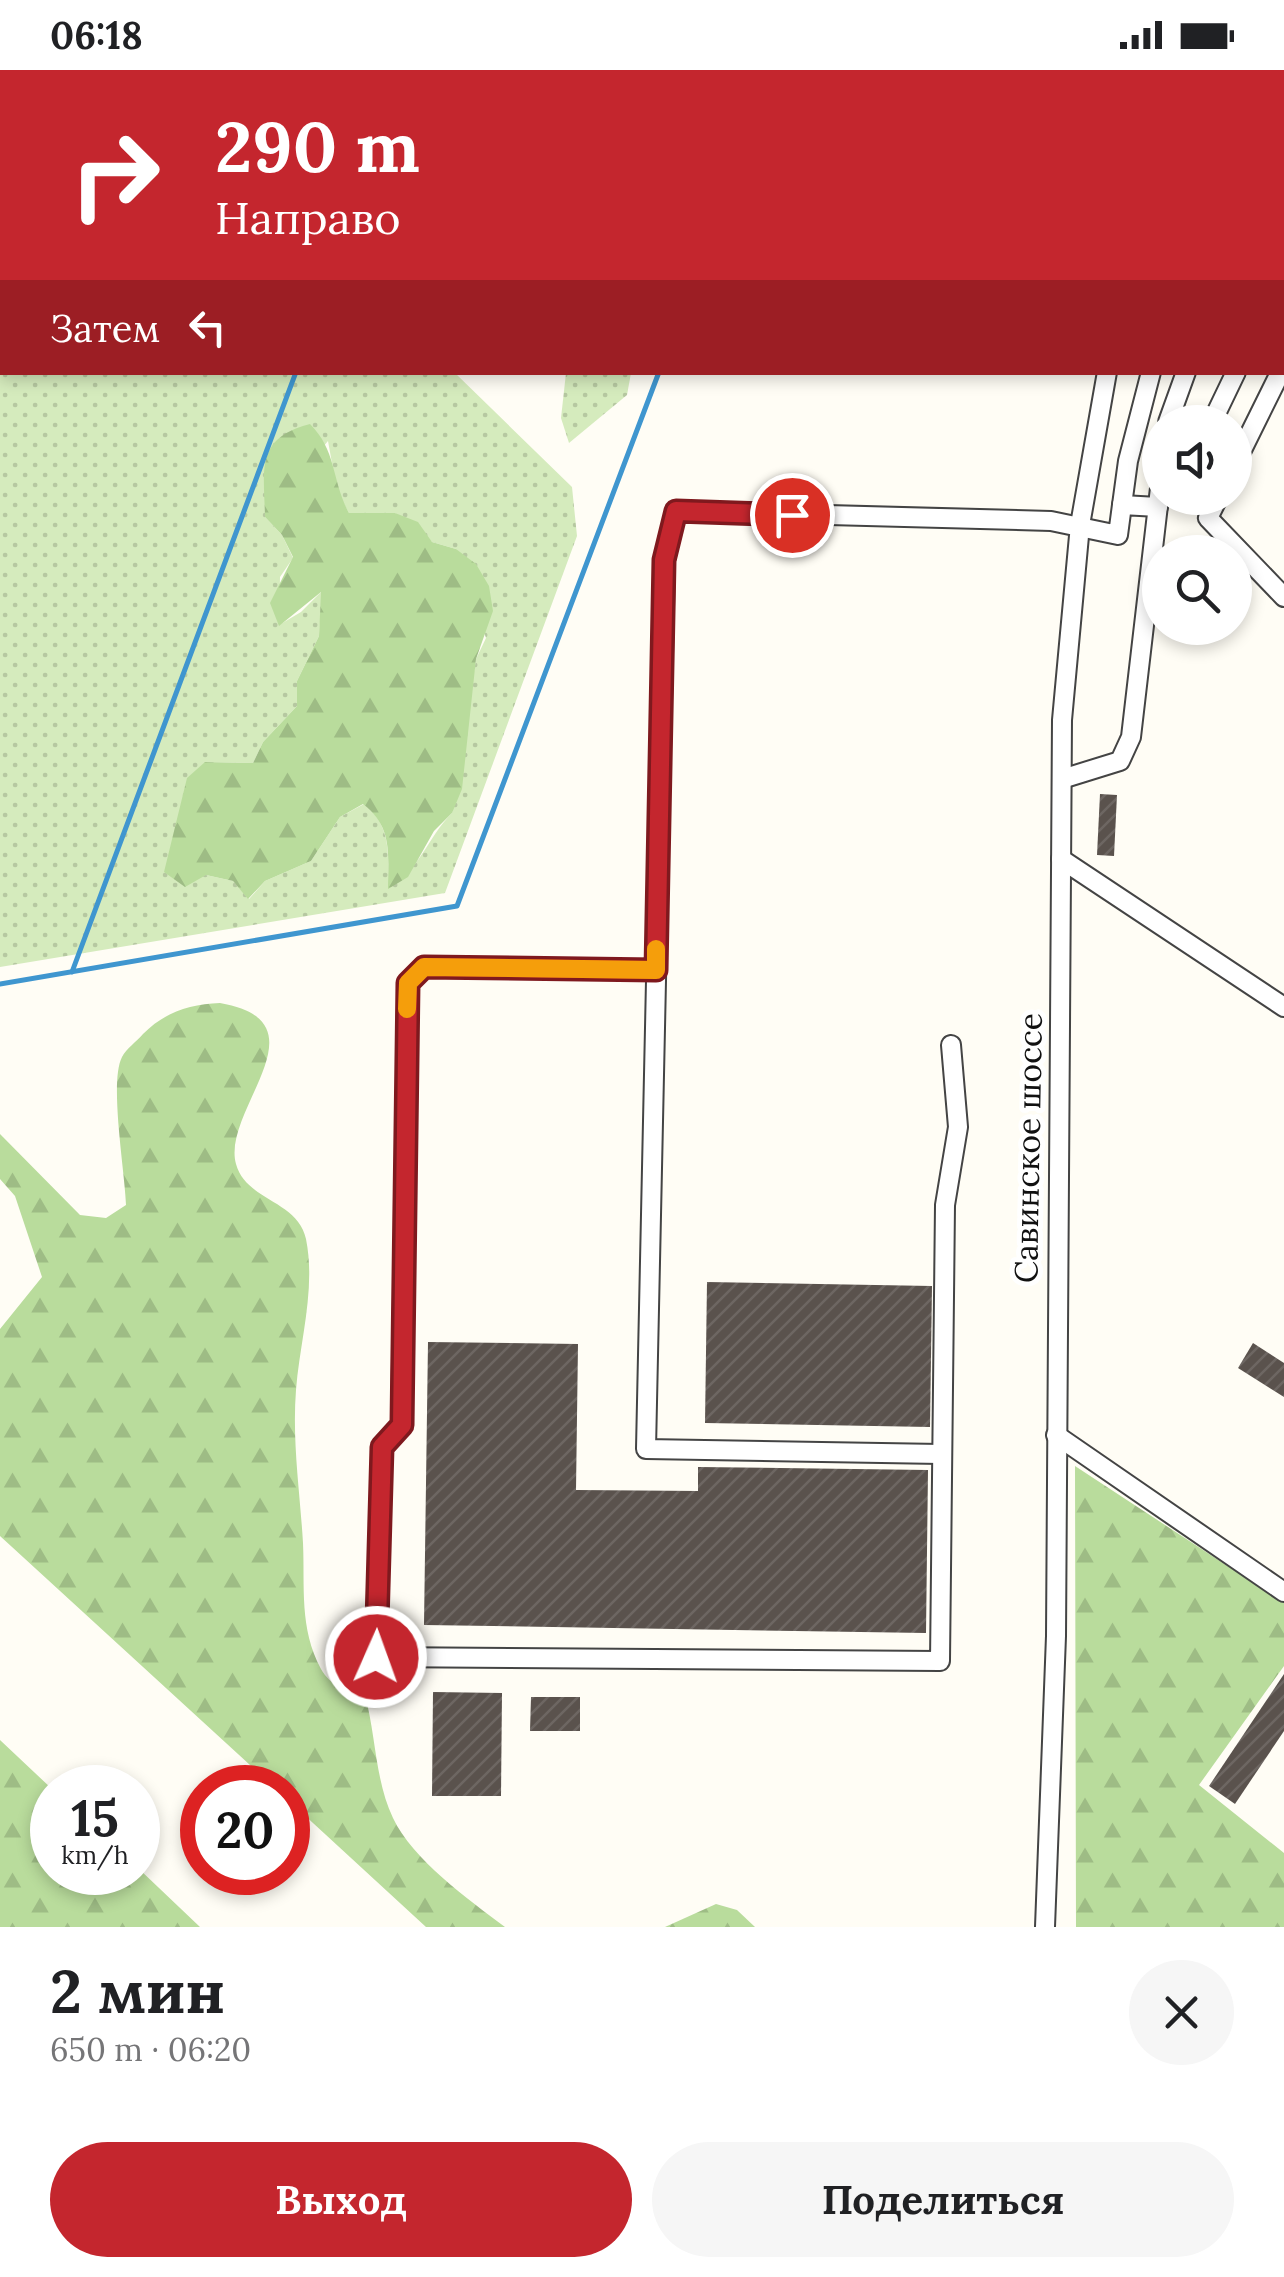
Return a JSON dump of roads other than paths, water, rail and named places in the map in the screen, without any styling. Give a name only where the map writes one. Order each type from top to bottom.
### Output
[{"type":"street","name":"Савинское шоссе","points":[[1045,1927],[1056,1636],[1062,720],[1080,525],[1106,375]]},
{"type":"street","points":[[941,1454],[646,1449],[664,560],[676,511],[1080,525],[1118,535],[1128,461],[1150,375]]},
{"type":"street","points":[[1174,405],[1185,375]]},
{"type":"street","points":[[1220,405],[1235,375]]},
{"type":"street","points":[[1252,430],[1279,375]]},
{"type":"street","points":[[1122,504],[1142,501]]},
{"type":"street","points":[[1062,779],[1120,761],[1131,737],[1157,515]]},
{"type":"street","points":[[1210,515],[1208,518],[1284,598]]},
{"type":"street","points":[[1061,859],[1284,1008]]},
{"type":"street","points":[[656,970],[424,967],[408,983],[402,1425],[382,1447],[376,1657],[940,1661],[945,1205],[958,1127],[951,1045]]},
{"type":"street","points":[[1056,1435],[1284,1592]]},
{"type":"waterway","points":[[72,972],[295,375]]},
{"type":"waterway","points":[[0,984],[457,906],[658,375]]}]
